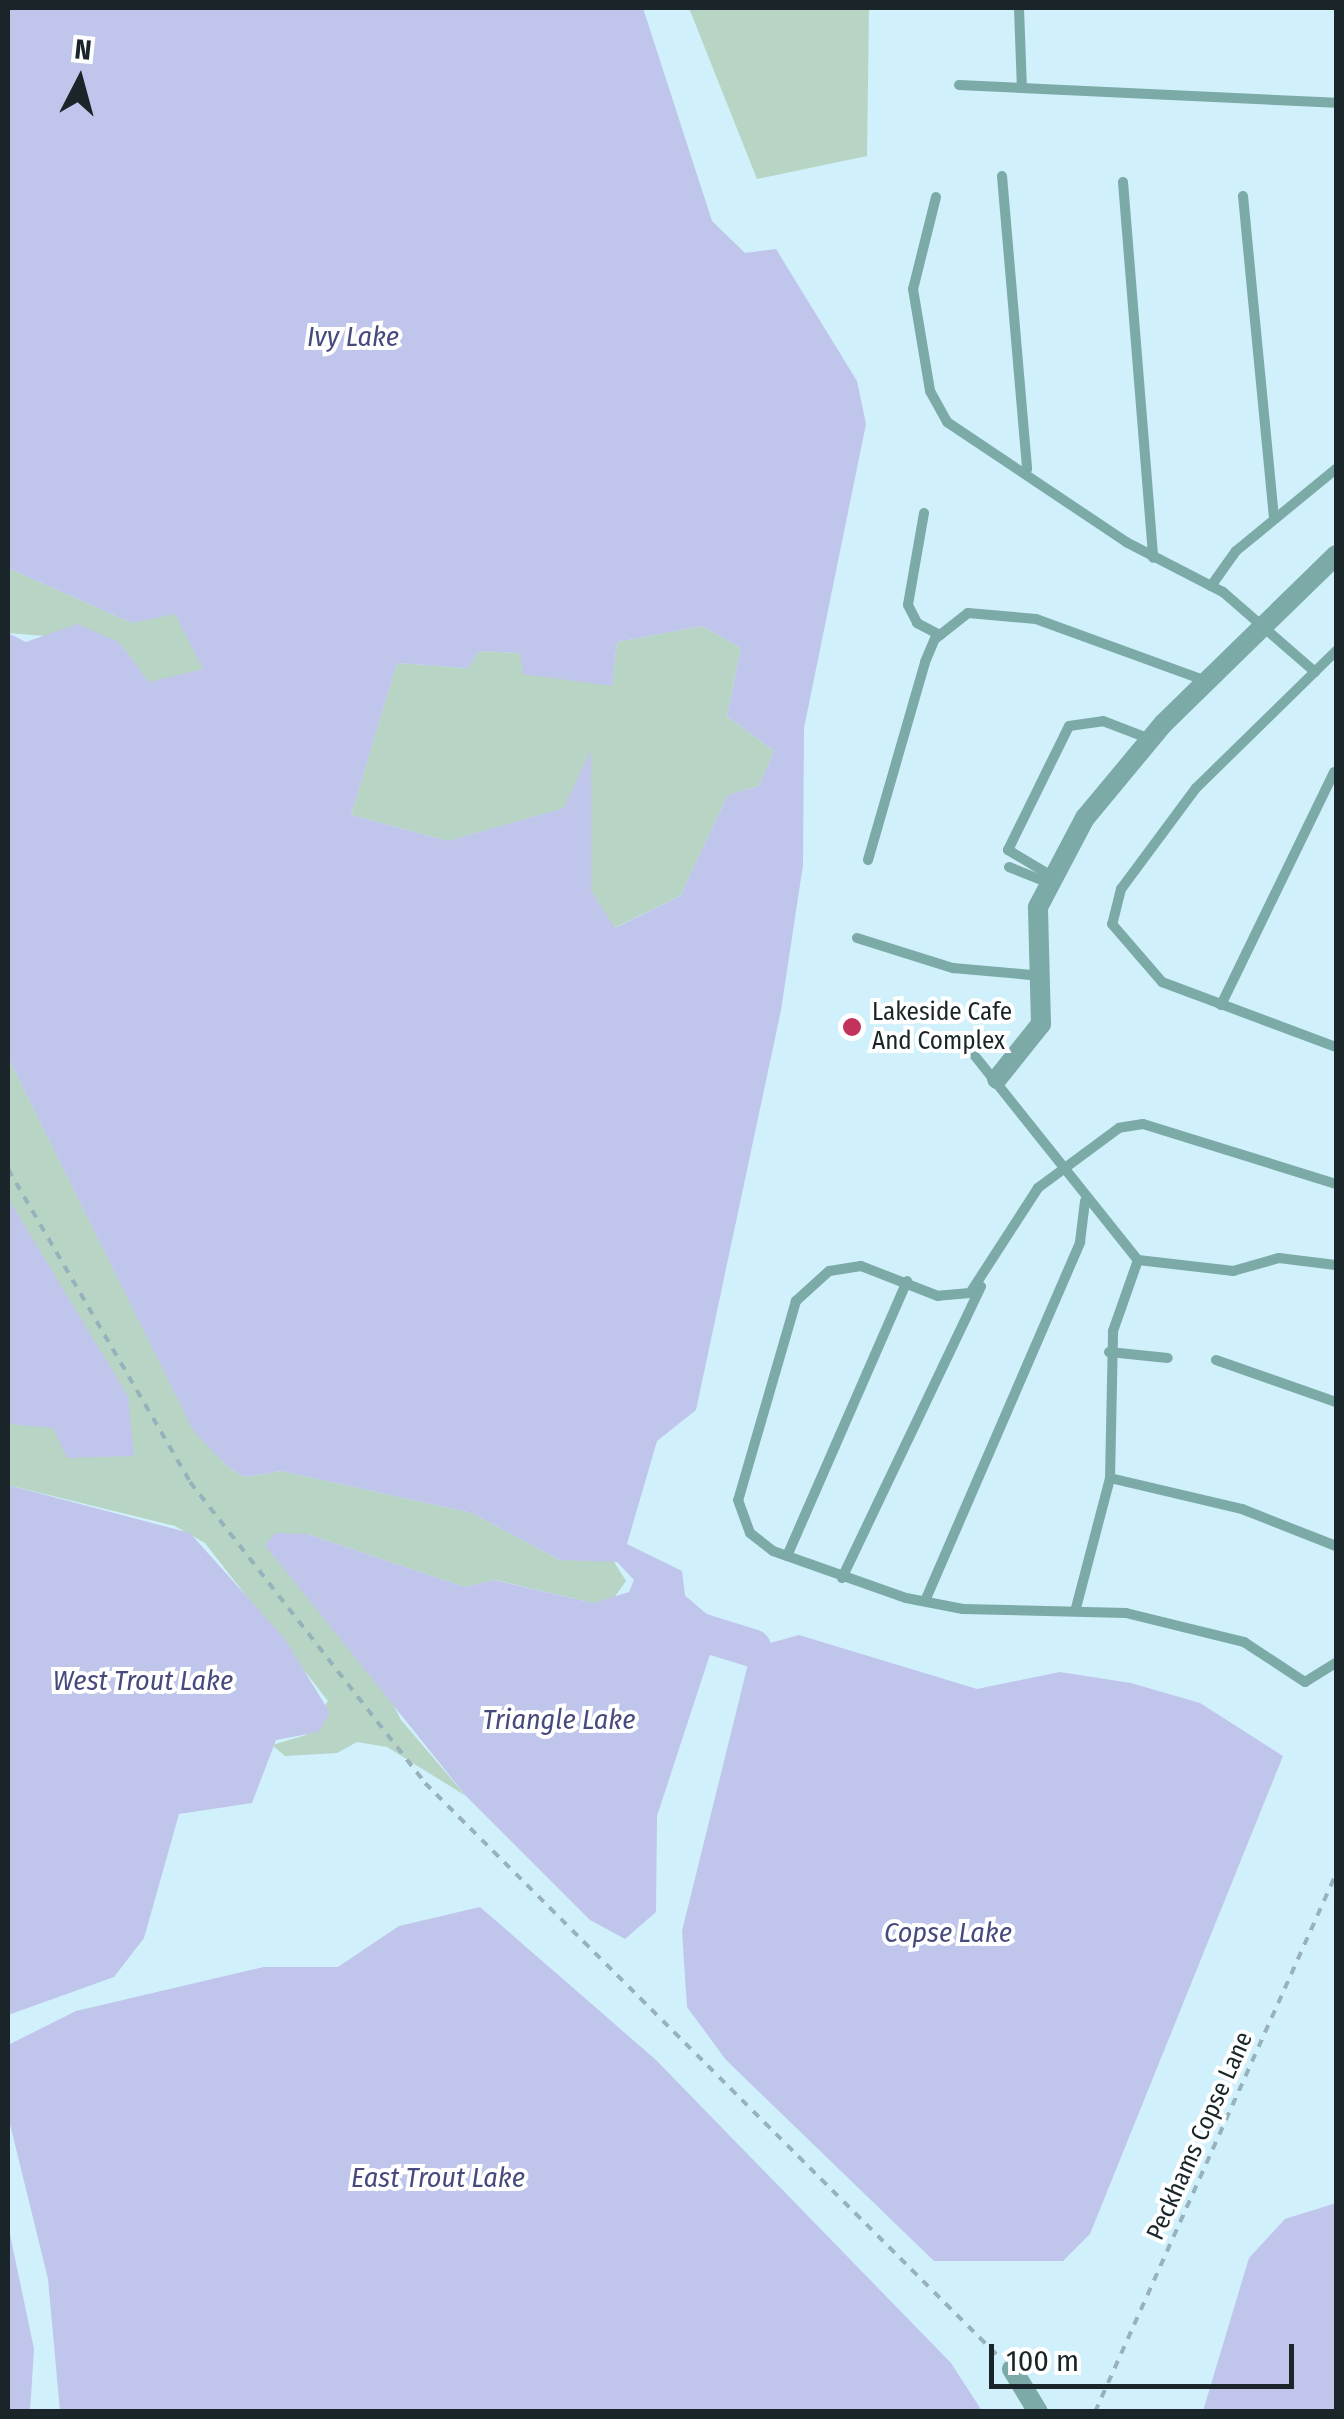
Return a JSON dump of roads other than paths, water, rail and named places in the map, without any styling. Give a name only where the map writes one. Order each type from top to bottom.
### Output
[{"type":"street","points":[[997,1079],[1041,1024],[1044,976],[1037,930],[1048,878],[1150,738],[1336,555]]},
{"type":"street","points":[[1012,2370],[1038,2412]]},
{"type":"lane","points":[[1019,8],[1022,88]]},
{"type":"lane","points":[[959,85],[1336,103]]},
{"type":"lane","points":[[1002,176],[1027,469]]},
{"type":"lane","points":[[1124,182],[1153,558]]},
{"type":"lane","points":[[1244,196],[1274,516]]},
{"type":"lane","points":[[936,197],[913,289],[930,391],[947,422],[1027,469],[1153,558],[1211,586],[1268,623],[1315,672]]},
{"type":"lane","points":[[1211,586],[1274,516],[1336,469]]},
{"type":"lane","points":[[924,513],[908,605],[940,634]]},
{"type":"lane","points":[[868,860],[940,634],[968,613],[994,611],[1207,681]]},
{"type":"lane","points":[[1336,651],[1196,788],[1115,904],[1112,924],[1135,959],[1162,982],[1336,1047]]},
{"type":"lane","points":[[1048,878],[1008,850],[1069,726],[1102,721],[1150,738]]},
{"type":"lane","points":[[1221,1005],[1334,772]]},
{"type":"lane","points":[[1009,867],[1048,878]]},
{"type":"lane","points":[[857,938],[953,968],[1044,976]]},
{"type":"lane","points":[[963,1040],[997,1079],[1085,1200],[1138,1260],[1234,1271],[1278,1258],[1336,1264]]},
{"type":"lane","points":[[842,1578],[982,1282],[1022,1208],[1063,1170],[1119,1128],[1164,1125],[1336,1184]]},
{"type":"lane","points":[[925,1602],[1080,1242],[1085,1200]]},
{"type":"lane","points":[[1076,1608],[1110,1478],[1109,1352],[1138,1260]]},
{"type":"lane","points":[[982,1282],[938,1296],[907,1281],[844,1266],[796,1301],[738,1500],[750,1533],[787,1556],[842,1578],[925,1602],[1000,1612],[1076,1608],[1244,1642],[1305,1682],[1336,1663]]},
{"type":"lane","points":[[787,1556],[907,1281]]},
{"type":"lane","points":[[1109,1352],[1168,1358]]},
{"type":"lane","points":[[1216,1360],[1336,1402]]},
{"type":"lane","points":[[1110,1478],[1242,1509],[1336,1546]]},
{"type":"water","name":"Ivy Lake","points":[[8,8],[643,8],[712,221],[745,253],[776,249],[857,381],[866,424],[804,728],[803,865],[781,1010],[696,1410],[657,1441],[627,1544],[682,1571],[687,1611],[716,1636],[657,1816],[656,1912],[625,1939],[590,1920],[466,1796],[265,1545],[275,1533],[307,1534],[465,1587],[494,1580],[593,1603],[629,1592],[634,1580],[617,1562],[560,1560],[472,1513],[281,1471],[244,1477],[226,1465],[194,1432],[8,1057],[8,633],[26,642],[77,624],[119,642],[149,682],[203,669],[175,614],[132,623],[8,568]],"holes":[[[702,626],[741,648],[727,716],[774,751],[759,786],[728,795],[680,896],[615,928],[591,891],[591,750],[564,808],[448,841],[351,815],[397,663],[468,668],[479,651],[520,653],[523,674],[612,686],[617,642]]]},
{"type":"water","points":[[8,1198],[128,1396],[134,1456],[67,1458],[53,1428],[8,1424]]},
{"type":"water","name":"West Trout Lake","points":[[8,1485],[190,1533],[285,1639],[330,1713],[318,1732],[276,1740],[252,1803],[179,1814],[144,1938],[114,1977],[8,2015]]},
{"type":"water","name":"Copse Lake","points":[[799,1635],[977,1689],[1060,1672],[1131,1683],[1200,1703],[1283,1756],[1090,2234],[1063,2261],[934,2261],[726,2060],[687,2007],[682,1931],[752,1648]]},
{"type":"water","name":"East Trout Lake","points":[[480,1907],[656,2060],[951,2363],[982,2411],[60,2411],[48,2279],[8,2116],[8,2045],[76,2011],[264,1967],[338,1967],[399,1926]]},
{"type":"water","points":[[1336,2203],[1336,2411],[1203,2411],[1249,2258],[1285,2219]]},
{"type":"water","points":[[8,2225],[34,2349],[30,2411],[8,2411]]},
{"type":"waterway","points":[[674,1611],[697,1631],[752,1648]]},
{"type":"place","name":"Lakeside Cafe And Complex","points":[[852,1027]]},
{"type":"water label","name":"Triangle Lake","points":[[559,1720]]}]
